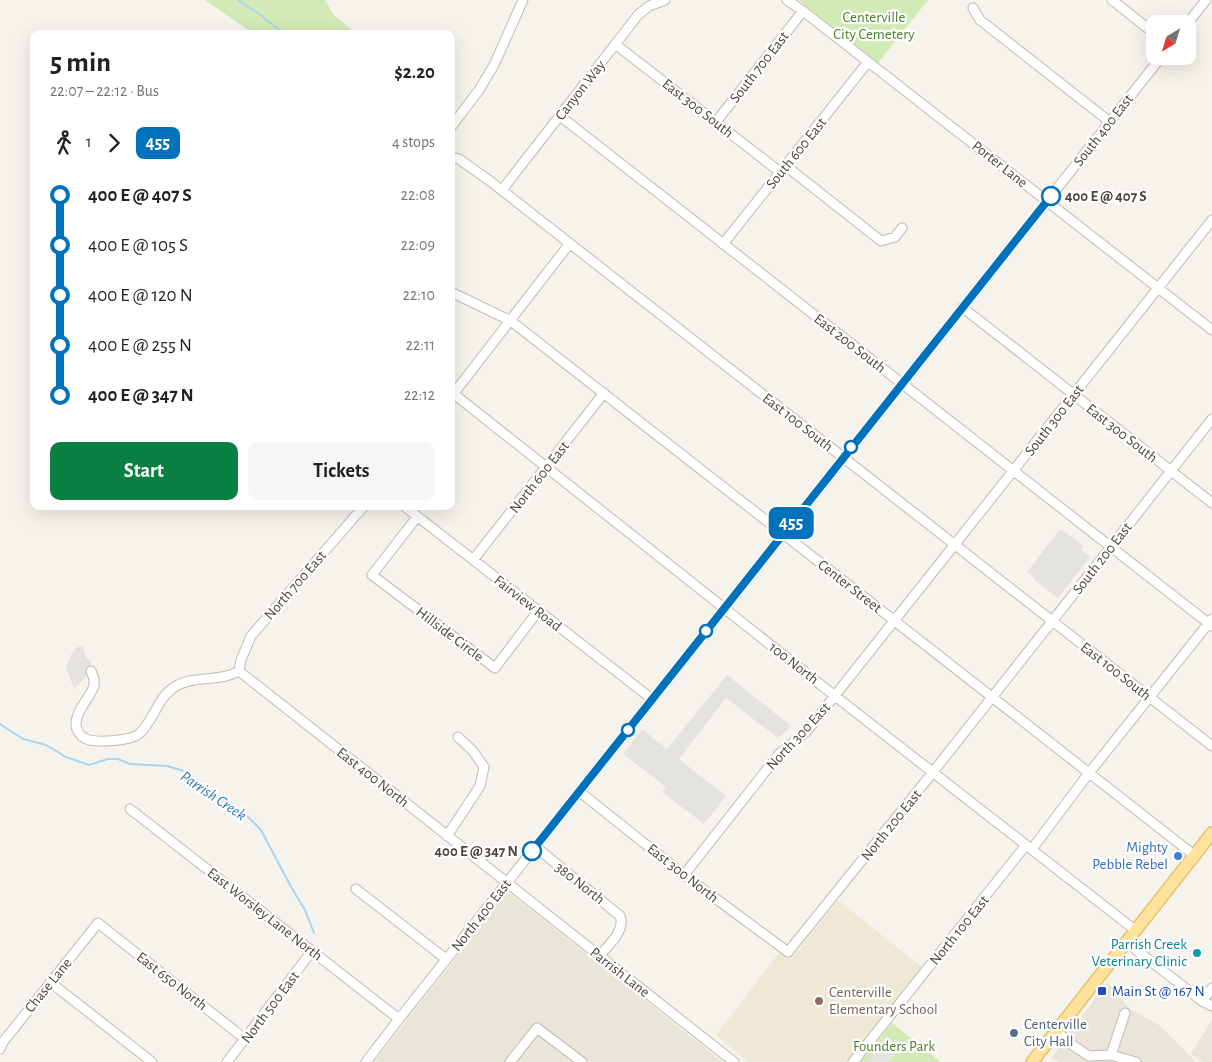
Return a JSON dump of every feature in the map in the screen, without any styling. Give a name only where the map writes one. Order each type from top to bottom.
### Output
[{"type":"main road","points":[[1032,1062],[1212,833]]},
{"type":"street","points":[[455,122],[479,90],[494,65],[523,0]]},
{"type":"street","name":"Canyon Way","points":[[502,190],[638,14],[648,6],[665,0]]},
{"type":"street","points":[[1112,0],[1146,27]]},
{"type":"street","points":[[1195,15],[1207,0],[1212,4]]},
{"type":"street","name":"Porter Lane","points":[[790,1],[1212,330]]},
{"type":"street","points":[[973,8],[980,20],[1110,122]]},
{"type":"street","name":"South 700 East","points":[[716,122],[803,11]]},
{"type":"street","name":"East 300 South","points":[[615,44],[716,122],[881,241],[895,237],[902,228]]},
{"type":"street","name":"South 600 East","points":[[723,244],[868,62]]},
{"type":"street","name":"South 400 East","points":[[783,533],[1155,65]]},
{"type":"street","name":"East 200 South","points":[[560,116],[1211,623]]},
{"type":"street","name":"East 100 South","points":[[455,158],[502,190],[1212,746]]},
{"type":"street","name":"South 300 East","points":[[895,621],[1212,220]]},
{"type":"street","points":[[455,393],[570,244]]},
{"type":"street","name":"Center Street","points":[[455,294],[511,321],[1194,855]]},
{"type":"street","name":"East 300 South","points":[[962,307],[1212,503]]},
{"type":"street","name":"North 600 East","points":[[473,560],[604,394]]},
{"type":"street","name":"100 North","points":[[455,398],[1135,930]]},
{"type":"street","name":"South 200 East","points":[[992,697],[1212,419]]},
{"type":"street","name":"North 700 East","points":[[239,671],[241,660],[251,636],[361,510]]},
{"type":"street","name":"Fairview Road","points":[[409,510],[652,699]]},
{"type":"street","name":"Hillside Circle","points":[[417,517],[372,575],[495,668],[538,611]]},
{"type":"street","name":"North 400 East","points":[[366,1062],[783,533]]},
{"type":"street","name":"North 300 East","points":[[684,874],[779,754],[806,732],[895,621]]},
{"type":"street","name":"North 100 East","points":[[854,1062],[1211,623]]},
{"type":"street","points":[[91,672],[94,686],[76,722],[79,733],[85,739],[91,740],[122,740],[132,738],[141,732],[166,694],[179,684],[227,677],[239,671]]},
{"type":"street","name":"East 400 North","points":[[239,671],[507,883]]},
{"type":"street","name":"North 200 East","points":[[788,952],[992,697]]},
{"type":"street","points":[[447,836],[480,786],[484,768],[473,751],[458,737]]},
{"type":"street","name":"East 300 North","points":[[580,792],[684,874],[788,952]]},
{"type":"street","name":"East Worsley Lane North","points":[[130,809],[399,1019]]},
{"type":"street","name":"380 North","points":[[536,847],[616,911],[622,921],[619,931],[599,956]]},
{"type":"street","name":"Parrish Lane","points":[[507,883],[734,1062]]},
{"type":"street","points":[[356,889],[446,959]]},
{"type":"street","name":"Chase Lane","points":[[0,1049],[3,1042],[98,923]]},
{"type":"street","name":"East 650 North","points":[[98,923],[246,1039]]},
{"type":"street","points":[[1126,942],[1202,1001],[1212,1006]]},
{"type":"street","name":"North 500 East","points":[[228,1062],[312,951]]},
{"type":"street","points":[[50,982],[152,1062]]},
{"type":"street","points":[[1202,1001],[1212,988]]},
{"type":"street","points":[[1111,1055],[1125,1013]]},
{"type":"street","points":[[510,1062],[537,1028],[582,1062]]},
{"type":"street","points":[[1056,1031],[1089,1056],[1111,1055],[1136,1062]]},
{"type":"shaded area","points":[[1060,529],[1084,546],[1081,550],[1090,557],[1058,598],[1034,580],[1035,578],[1027,572]]},
{"type":"shaded area","points":[[83,646],[86,657],[91,661],[91,671],[74,689],[66,667],[75,649]]},
{"type":"shaded area","points":[[727,675],[791,726],[778,738],[726,698],[679,759],[726,796],[704,824],[662,792],[666,787],[623,754],[642,729],[667,749]]},
{"type":"shaded area","points":[[508,893],[511,894],[723,1062],[374,1062]]},
{"type":"shaded area","name":"Centerville Elementary School","points":[[838,900],[923,968],[848,1062],[748,1062],[716,1035],[779,953],[795,954]]},
{"type":"shaded area","points":[[1107,982],[1130,1009],[1159,1025],[1196,1062],[1059,1062],[1051,1058]]},
{"type":"shaded area","points":[[1212,1020],[1212,1062],[1202,1062],[1191,1054]]},
{"type":"shaded area","points":[[887,1036],[901,1046],[888,1062],[866,1062]]},
{"type":"green space","points":[[205,0],[325,0],[334,15],[351,30],[248,30]]},
{"type":"green space","name":"Centerville City Cemetery","points":[[799,0],[928,0],[878,63]]},
{"type":"green space","name":"Founders Park","points":[[892,1023],[941,1062],[860,1062]]},
{"type":"waterway","points":[[238,0],[279,30]]},
{"type":"waterway","name":"Parrish Creek","points":[[0,724],[23,739],[46,745],[66,757],[89,765],[108,759],[118,759],[130,764],[167,766],[181,770],[194,778],[247,816],[261,830],[305,910],[314,933]]},
{"type":"bus line","name":"455","points":[[532,851],[1051,196]]},
{"type":"place","name":"400 E @ 407 S","points":[[1051,196]]},
{"type":"place","name":"400 E @ 347 N","points":[[532,851]]},
{"type":"place","name":"Mighty Pebble Rebel","points":[[1178,856]]},
{"type":"place","name":"Parrish Creek Veterinary Clinic","points":[[1197,953]]},
{"type":"place","name":"Main St @ 167 N","points":[[1102,991]]},
{"type":"place","name":"Centerville Elementary School","points":[[819,1001]]},
{"type":"place","name":"Centerville City Hall","points":[[1014,1033]]}]
